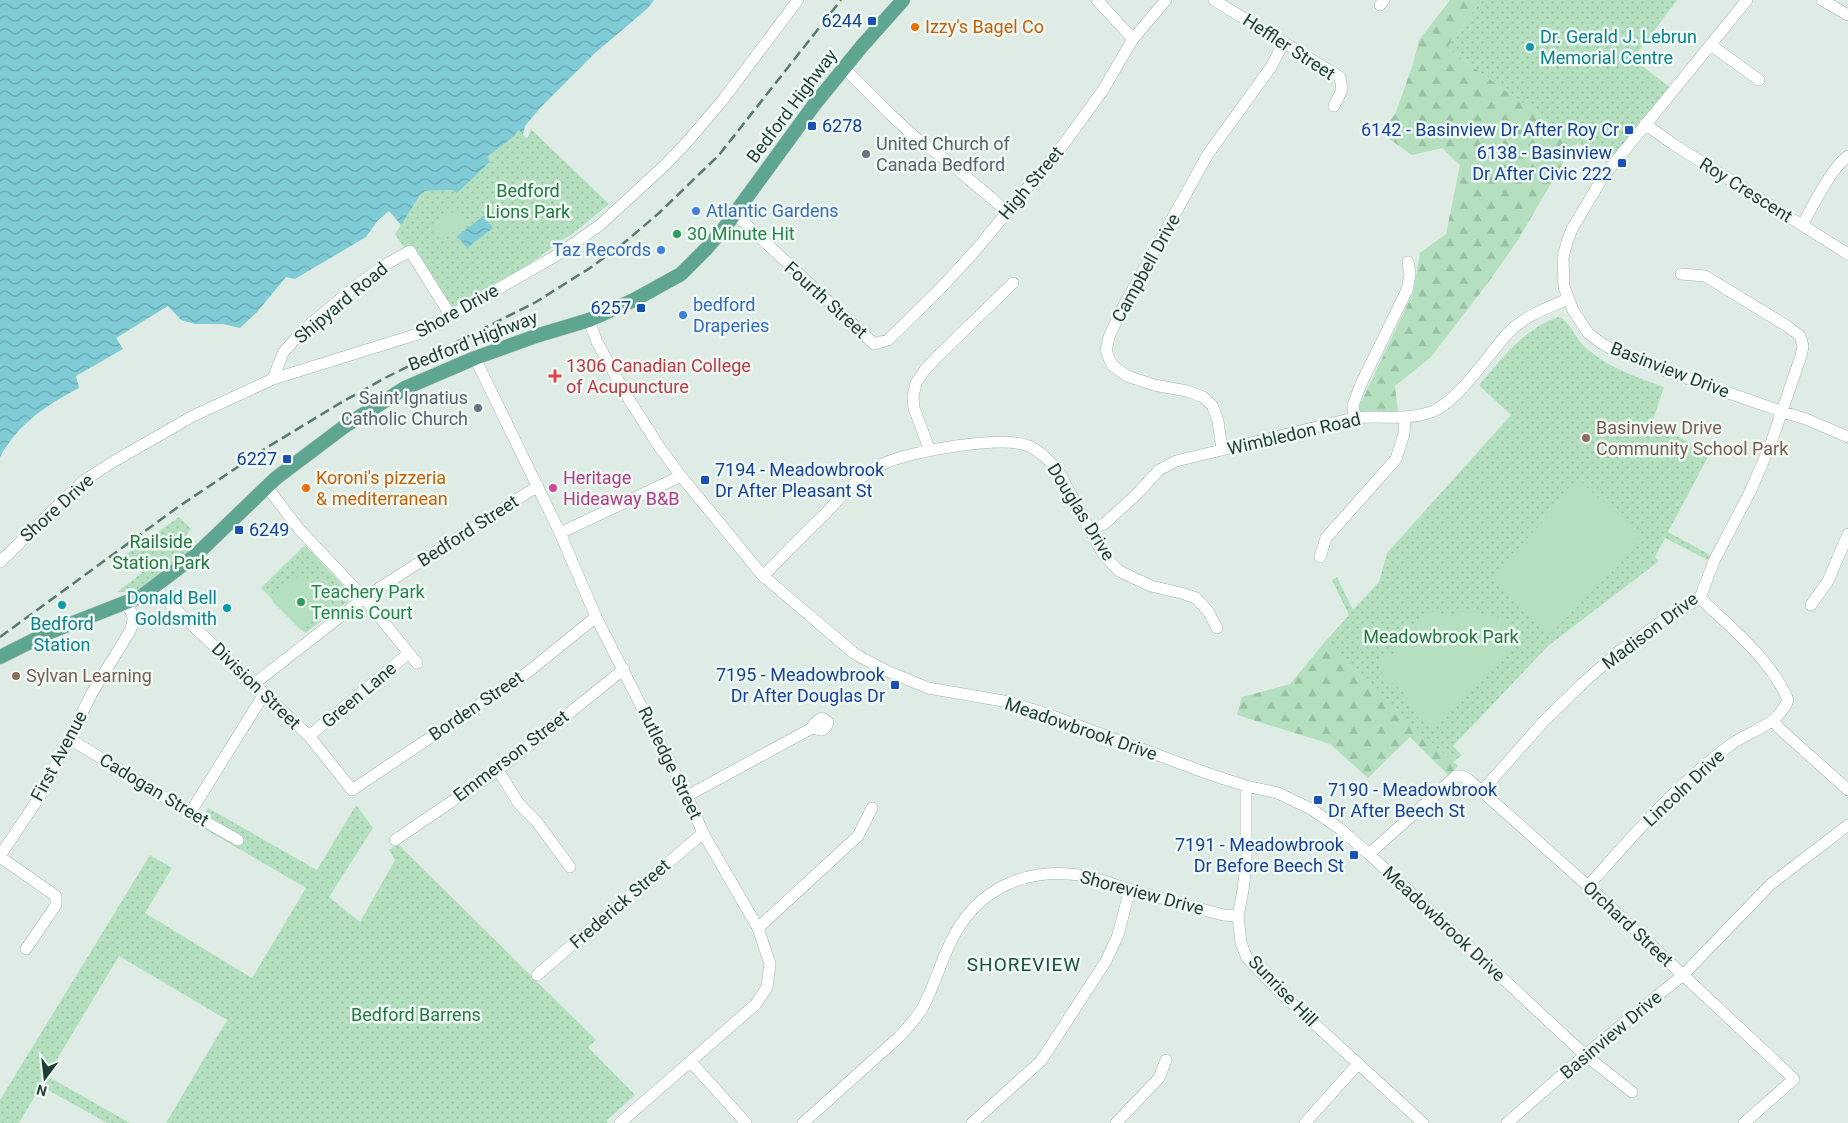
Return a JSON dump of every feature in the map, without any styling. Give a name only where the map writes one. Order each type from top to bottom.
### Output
[{"type":"main road","name":"Bedford Highway","points":[[0,657],[50,632],[142,596],[198,554],[267,486],[326,440],[405,388],[476,358],[539,335],[589,320],[634,300],[681,274],[706,249],[735,214],[814,105],[903,0]]},
{"type":"street","name":"Shore Drive","points":[[0,562],[82,482],[110,463],[193,416],[273,378],[421,333],[559,254],[600,226],[687,142],[722,102],[798,0]]},
{"type":"street","points":[[1097,0],[1133,39]]},
{"type":"street","name":"High Street","points":[[874,344],[888,340],[939,290],[975,251],[1063,145],[1103,90],[1133,39],[1166,0]]},
{"type":"street","name":"Heffler Street","points":[[1214,0],[1340,77],[1342,90],[1334,106]]},
{"type":"street","name":"Basinview Drive","points":[[1747,0],[1603,177],[1572,229],[1563,257],[1563,276],[1568,299],[1588,333],[1614,351],[1806,419],[1848,438]]},
{"type":"street","points":[[1822,0],[1848,15]]},
{"type":"street","name":"Campbell Drive","points":[[1222,450],[1218,421],[1212,405],[1203,397],[1187,391],[1126,376],[1112,365],[1106,350],[1108,337],[1122,309],[1208,154],[1270,67],[1284,42]]},
{"type":"street","points":[[1711,45],[1759,80]]},
{"type":"street","points":[[844,68],[897,120],[1007,211]]},
{"type":"street","name":"Roy Crescent","points":[[1645,124],[1673,144],[1848,254]]},
{"type":"street","points":[[1802,225],[1835,170],[1842,160],[1848,156]]},
{"type":"street","name":"Fourth Street","points":[[735,214],[874,344]]},
{"type":"street","name":"Shipyard Road","points":[[273,378],[283,353],[303,330],[382,266],[410,250],[452,316]]},
{"type":"street","points":[[1354,418],[1353,405],[1361,384],[1407,290],[1410,274],[1408,262]]},
{"type":"street","name":"Madison Drive","points":[[1482,791],[1544,721],[1618,652],[1700,598],[1714,561],[1751,490],[1783,412],[1802,351],[1803,346],[1800,336],[1776,318],[1705,276],[1681,274]]},
{"type":"street","points":[[930,451],[914,408],[913,396],[916,383],[930,364],[1013,283]]},
{"type":"street","name":"Wimbledon Road","points":[[1091,529],[1104,524],[1137,494],[1159,470],[1184,459],[1354,418],[1372,416],[1405,418],[1432,412],[1445,405],[1489,358],[1509,332],[1529,317],[1568,299]]},
{"type":"street","name":"Meadowbrook Drive","points":[[589,320],[597,342],[625,393],[660,448],[681,476],[763,576],[847,648],[885,670],[928,688],[1009,702],[1212,775],[1246,786],[1278,793],[1311,808],[1340,828],[1585,1055],[1632,1092]]},
{"type":"street","name":"Rutledge Street","points":[[476,358],[560,533],[596,617],[687,796],[703,833],[758,928],[770,964],[767,987],[756,1004],[620,1123]]},
{"type":"street","points":[[1320,557],[1326,538],[1396,459],[1404,434],[1405,418]]},
{"type":"street","name":"Douglas Drive","points":[[763,576],[866,474],[882,464],[930,451],[998,441],[1016,442],[1029,446],[1042,454],[1060,474],[1103,554],[1118,571],[1151,586],[1196,598],[1208,611],[1217,628]]},
{"type":"street","points":[[560,533],[681,476]]},
{"type":"street","points":[[267,486],[299,529],[364,598],[417,663]]},
{"type":"street","name":"Bedford Street","points":[[254,684],[364,598],[538,486]]},
{"type":"street","points":[[1812,605],[1828,581],[1848,534]]},
{"type":"street","name":"Division Street","points":[[155,587],[171,605],[309,736],[352,790]]},
{"type":"street","name":"Lincoln Drive","points":[[1588,886],[1668,798],[1731,744],[1774,721],[1784,709],[1788,700],[1778,678],[1752,649],[1700,598]]},
{"type":"street","name":"First Avenue","points":[[0,857],[40,796],[92,693],[130,631],[134,621],[133,614],[125,603]]},
{"type":"street","name":"Borden Street","points":[[352,790],[528,672],[596,617]]},
{"type":"street","name":"Green Lane","points":[[309,736],[409,653]]},
{"type":"street","name":"Emmerson Street","points":[[395,840],[498,770],[624,669]]},
{"type":"street","points":[[190,813],[264,694]]},
{"type":"street","points":[[1774,721],[1848,790]]},
{"type":"street","points":[[687,796],[812,728]]},
{"type":"street","name":"Cadogan Street","points":[[70,739],[190,813],[238,840]]},
{"type":"street","points":[[498,770],[519,804],[537,822],[570,867]]},
{"type":"street","name":"Orchard Street","points":[[1369,854],[1456,776],[1468,779],[1588,886],[1794,1079],[1744,1123]]},
{"type":"street","name":"Sunrise Hill","points":[[1246,786],[1246,864],[1238,916],[1239,933],[1247,958],[1357,1065],[1423,1123]]},
{"type":"street","points":[[758,928],[858,836],[872,808]]},
{"type":"street","name":"Basinview Drive","points":[[1506,1123],[1683,975],[1771,884],[1848,825]]},
{"type":"street","name":"Frederick Street","points":[[537,975],[703,833]]},
{"type":"street","points":[[0,857],[56,896],[56,905],[26,949]]},
{"type":"street","name":"Shoreview Drive","points":[[803,1123],[900,1037],[914,1021],[923,1006],[948,946],[959,927],[971,911],[990,893],[1012,882],[1046,874],[1070,874],[1097,879],[1223,915],[1238,916]]},
{"type":"street","points":[[972,1123],[1042,1061],[1106,960],[1118,935],[1130,889]]},
{"type":"street","points":[[1116,1123],[1159,1078],[1166,1060]]},
{"type":"street","points":[[691,1062],[746,1123]]},
{"type":"street","points":[[1305,1123],[1357,1065]]},
{"type":"green space","points":[[1450,0],[1482,0],[1447,48],[1578,143],[1573,146],[1516,243],[1490,280],[1431,357],[1395,386],[1398,412],[1356,413],[1413,293],[1420,253],[1446,234],[1460,165],[1442,148],[1412,155],[1381,133],[1396,112],[1413,64],[1419,40]]},
{"type":"green space","points":[[1482,0],[1677,0],[1633,59],[1672,89],[1611,165],[1447,48]]},
{"type":"green space","name":"Bedford Lions Park","points":[[531,129],[609,204],[581,227],[528,265],[446,311],[395,234],[420,195],[425,191],[452,190],[456,192],[490,163],[486,158],[516,135],[519,130],[527,139]]},
{"type":"green space","points":[[457,209],[467,221],[442,241],[432,228]]},
{"type":"green space","name":"Meadowbrook Park","points":[[1558,317],[1568,324],[1582,344],[1600,359],[1620,370],[1664,387],[1652,423],[1710,453],[1668,532],[1710,555],[1708,560],[1665,538],[1655,557],[1659,561],[1548,646],[1453,746],[1462,755],[1453,762],[1324,643],[1349,615],[1332,580],[1337,577],[1353,610],[1379,582],[1387,553],[1511,415],[1479,385],[1505,355],[1524,337],[1534,329]]},
{"type":"green space","points":[[1580,481],[1640,536],[1552,633],[1491,578]]},
{"type":"green space","name":"Railside Station Park","points":[[179,517],[191,529],[186,538],[192,554],[141,592],[117,592],[142,573],[126,554]]},
{"type":"green space","points":[[305,545],[354,597],[305,633],[261,588]]},
{"type":"green space","name":"Teachery Park Tennis Court","points":[[301,573],[329,602],[301,630],[272,601]]},
{"type":"green space","name":"Meadowbrook Park","points":[[1471,608],[1489,617],[1497,617],[1524,638],[1431,725],[1416,716],[1406,696],[1382,672],[1380,660],[1384,652],[1393,655],[1400,641],[1402,631],[1412,629],[1418,625],[1423,618],[1425,609],[1449,617]]},
{"type":"green space","points":[[1324,643],[1458,766],[1449,776],[1410,737],[1368,778],[1330,744],[1237,715],[1242,697],[1290,684]]},
{"type":"green space","name":"Bedford Barrens","points":[[356,805],[373,828],[329,897],[360,922],[395,860],[389,850],[398,844],[596,1040],[588,1047],[635,1095],[607,1120],[608,1123],[166,1123],[227,1020],[119,956],[47,1076],[130,1123],[107,1123],[41,1086],[19,1123],[0,1123],[0,1100],[150,855],[172,868],[145,913],[252,978],[306,888],[198,825],[208,808],[317,870]]},
{"type":"water","points":[[0,0],[654,0],[647,9],[595,53],[540,108],[525,126],[523,135],[519,130],[516,135],[487,157],[491,163],[457,193],[452,190],[425,191],[420,195],[401,225],[389,211],[378,220],[366,237],[295,279],[286,277],[257,312],[240,328],[223,324],[195,324],[181,320],[168,306],[116,338],[123,349],[76,376],[79,388],[34,416],[16,434],[0,457]]},
{"type":"water","points":[[484,216],[493,228],[467,248],[457,236]]},
{"type":"railway","points":[[0,637],[178,507],[266,448],[385,378],[536,302],[590,268],[625,242],[659,213],[719,155],[841,0]]},
{"type":"place","name":"6244","points":[[872,21]]},
{"type":"place","name":"Izzy's Bagel Co","points":[[915,27]]},
{"type":"place","name":"Dr. Gerald J. Lebrun Memorial Centre","points":[[1530,47]]},
{"type":"place","name":"6278","points":[[812,126]]},
{"type":"place","name":"6142 - Basinview Dr After Roy Cr","points":[[1629,130]]},
{"type":"place","name":"United Church of Canada Bedford","points":[[866,154]]},
{"type":"place","name":"6138 - Basinview Dr After Civic 222","points":[[1622,163]]},
{"type":"place","name":"Atlantic Gardens","points":[[696,211]]},
{"type":"place","name":"30 Minute Hit","points":[[677,234]]},
{"type":"place","name":"Taz Records","points":[[661,250]]},
{"type":"place","name":"6257","points":[[641,308]]},
{"type":"place","name":"bedford Draperies","points":[[683,315]]},
{"type":"place","name":"1306 Canadian College of Acupuncture","points":[[555,376]]},
{"type":"place","name":"Saint Ignatius Catholic Church","points":[[478,408]]},
{"type":"place","name":"Basinview Drive Community School Park","points":[[1586,438]]},
{"type":"place","name":"6227","points":[[287,459]]},
{"type":"place","name":"7194 - Meadowbrook Dr After Pleasant St","points":[[705,480]]},
{"type":"place","name":"Koroni's pizzeria & mediterranean","points":[[306,488]]},
{"type":"place","name":"Heritage Hideaway B&B","points":[[553,488]]},
{"type":"place","name":"6249","points":[[239,530]]},
{"type":"place","name":"Teachery Park Tennis Court","points":[[301,602]]},
{"type":"place","name":"Bedford Station","points":[[62,605]]},
{"type":"place","name":"Donald Bell Goldsmith","points":[[227,608]]},
{"type":"place","name":"Sylvan Learning","points":[[16,676]]},
{"type":"place","name":"7195 - Meadowbrook Dr After Douglas Dr","points":[[895,685]]},
{"type":"place","name":"7190 - Meadowbrook Dr After Beech St","points":[[1318,800]]},
{"type":"place","name":"7191 - Meadowbrook Dr Before Beech St","points":[[1354,855]]},
{"type":"district","name":"SHOREVIEW","points":[[1024,964]]}]
